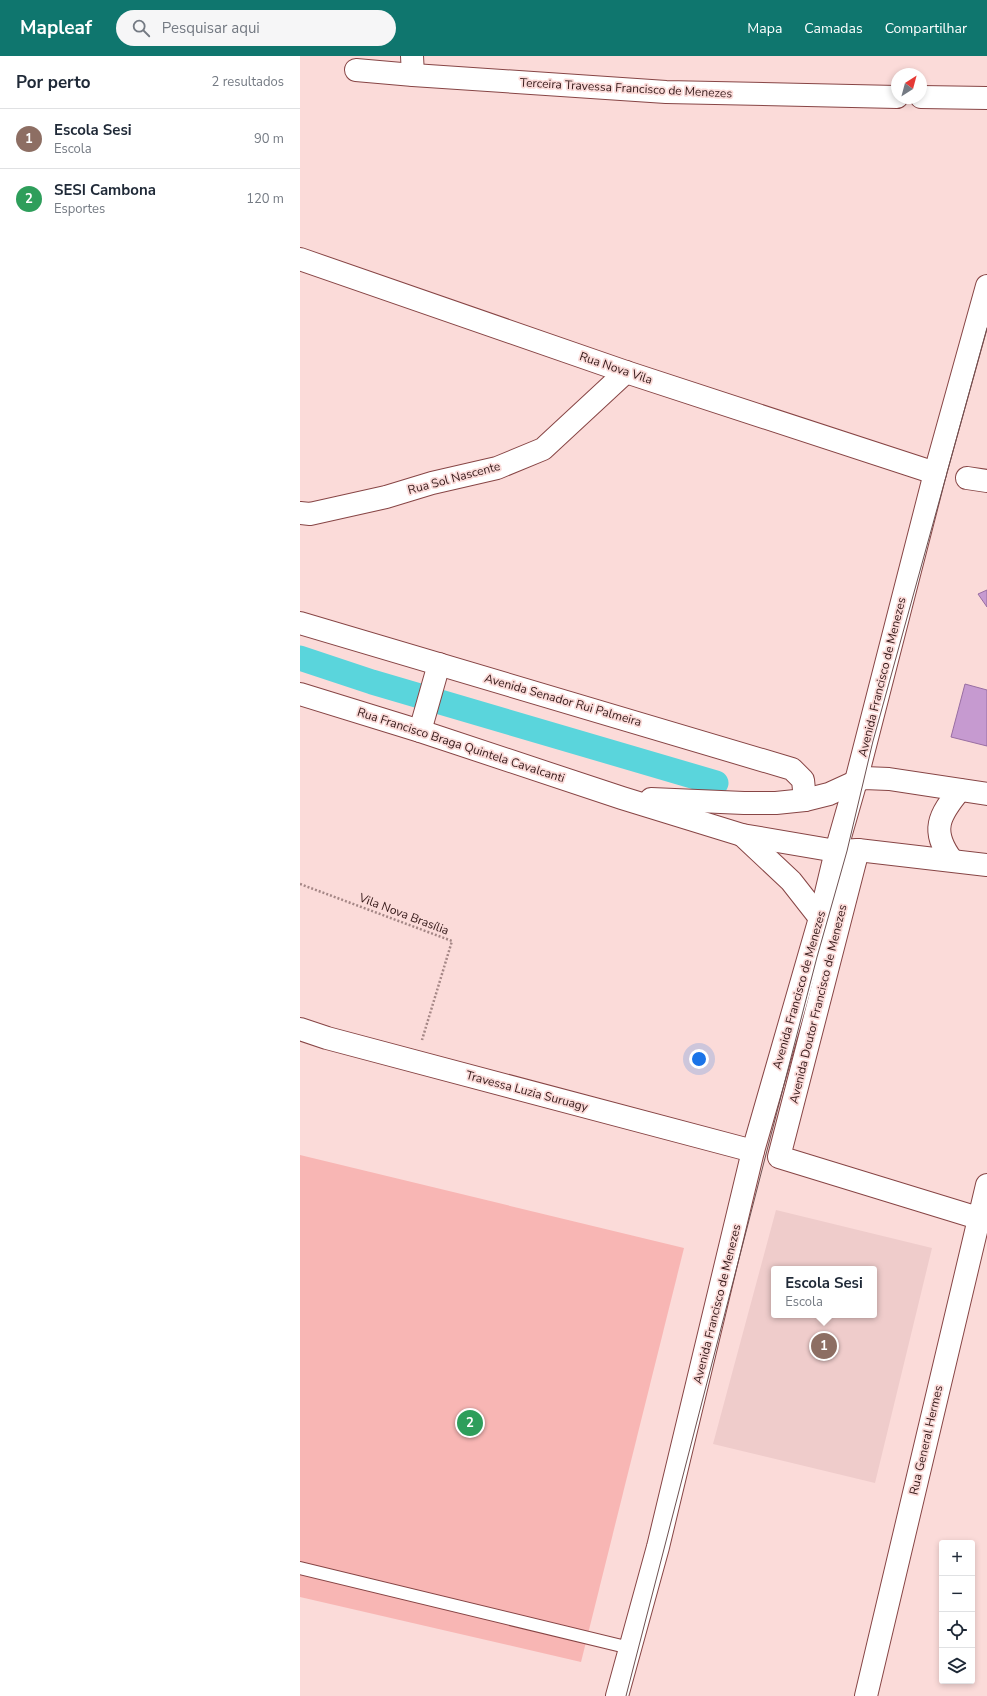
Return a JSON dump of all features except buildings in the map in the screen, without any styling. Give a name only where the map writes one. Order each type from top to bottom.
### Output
[{"type":"street","name":"Terceira Travessa Francisco de Menezes","points":[[356,70],[412,66],[666,92],[891,97]]},
{"type":"street","points":[[927,97],[987,98]]},
{"type":"street","name":"Rua Nova Vila","points":[[300,258],[626,372],[934,473]]},
{"type":"street","name":"Avenida Francisco de Menezes","points":[[617,1696],[658,1547],[754,1151],[820,918],[847,851],[856,781],[934,473],[987,286]]},
{"type":"street","name":"Rua Sol Nascente","points":[[300,513],[310,514],[386,497],[432,483],[497,468],[543,448],[574,422],[626,372]]},
{"type":"street","name":"Avenida Senador Rui Palmeira","points":[[300,623],[436,673],[792,769],[803,780],[805,800]]},
{"type":"street","points":[[422,723],[436,673]]},
{"type":"street","name":"Rua Francisco Braga Quintela Cavalcanti","points":[[300,694],[422,723],[622,798]]},
{"type":"street","points":[[622,798],[776,803],[805,800],[829,794],[864,778],[889,779],[987,794]]},
{"type":"street","points":[[952,860],[943,848],[939,834],[940,819],[947,806],[960,790]]},
{"type":"street","points":[[622,798],[742,835],[847,851],[987,864]]},
{"type":"street","points":[[742,835],[791,881],[820,918]]},
{"type":"street","name":"Avenida Doutor Francisco de Menezes","points":[[847,851],[779,1157],[978,1218]]},
{"type":"street","name":"Travessa Luzia Suruagy","points":[[300,1029],[754,1151]]},
{"type":"street","name":"Rua General Hermes","points":[[866,1696],[987,1185]]},
{"type":"lane","points":[[300,1568],[630,1648]]},
{"type":"path","name":"Vila Nova Brasília","points":[[300,884],[452,941],[416,1061]]},
{"type":"shaded area","points":[[300,1155],[684,1248],[581,1662],[300,1597]]},
{"type":"shaded area","points":[[776,1210],[932,1248],[875,1483],[713,1444]]},
{"type":"waterway","points":[[300,658],[372,682],[716,783]]},
{"type":"tram line","points":[[626,1696],[817,957],[847,851],[873,741],[987,328]]},
{"type":"place","name":"Escola Sesi","points":[[824,1346]]},
{"type":"place","name":"SESI Cambona","points":[[470,1423]]}]
